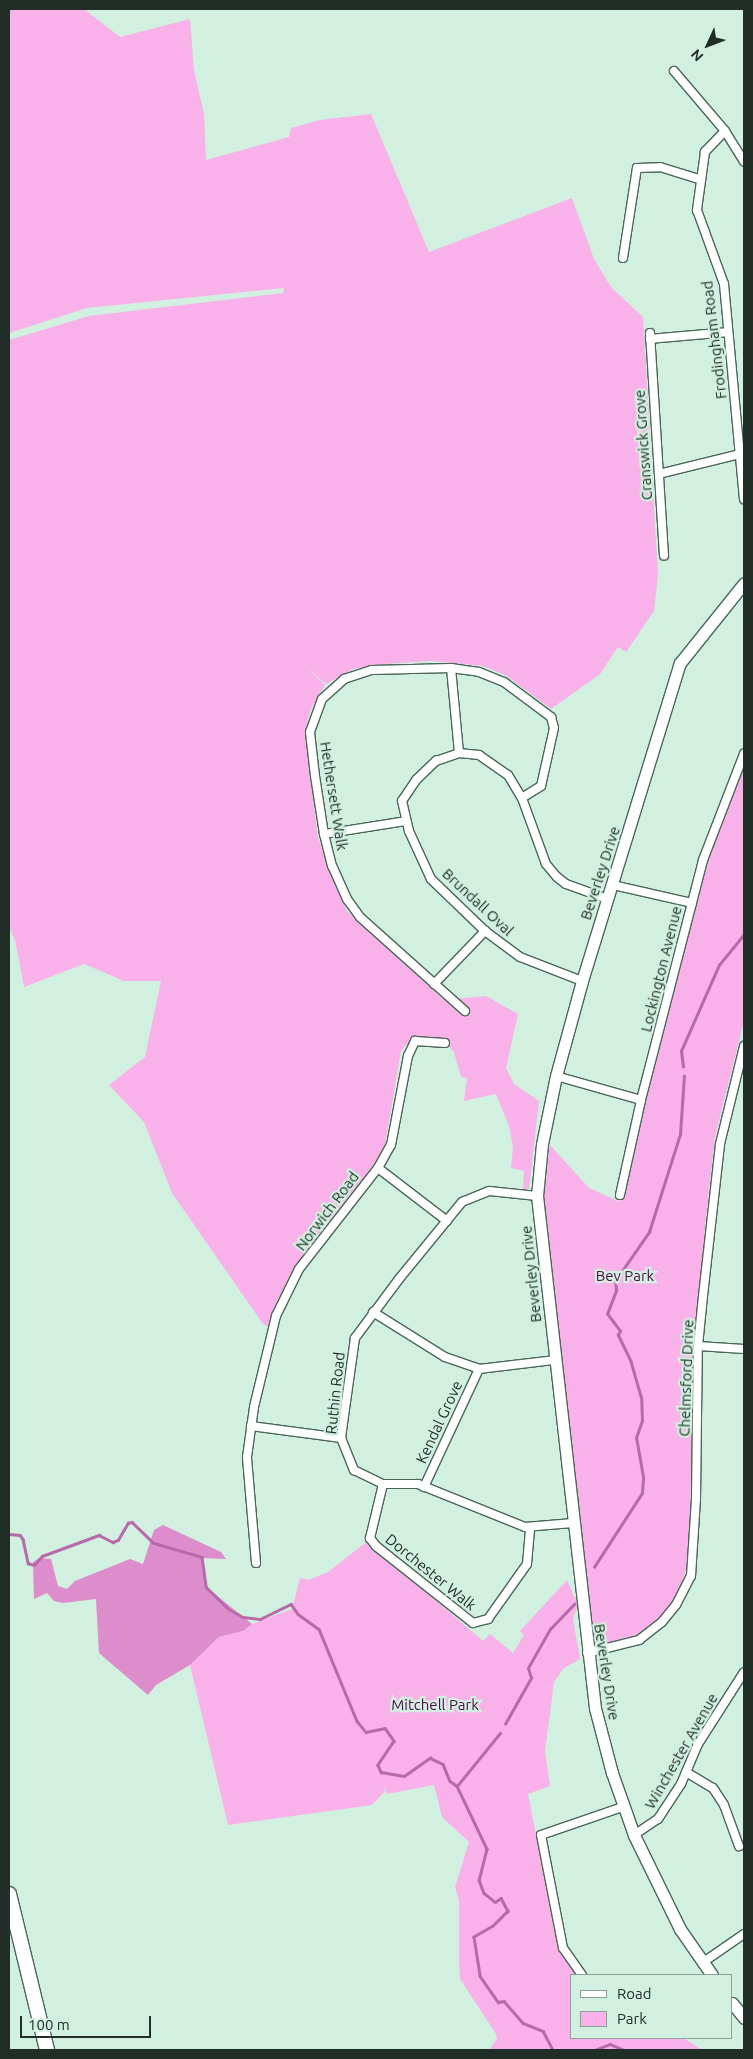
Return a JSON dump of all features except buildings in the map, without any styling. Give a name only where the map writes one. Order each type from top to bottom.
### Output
[{"type":"highway","points":[[10,1902],[47,2050]]},
{"type":"street","points":[[674,71],[725,131],[744,162]]},
{"type":"street","name":"Frodingham Road","points":[[725,131],[705,152],[699,179],[697,210],[724,284],[744,499]]},
{"type":"street","points":[[623,258],[637,168],[660,167],[699,179]]},
{"type":"street","name":"Cranswick Grove","points":[[664,556],[650,336],[728,332]]},
{"type":"street","points":[[659,474],[740,454]]},
{"type":"street","name":"Beverley Drive","points":[[710,1974],[660,1891],[634,1835],[623,1807],[595,1708],[587,1654],[538,1196],[542,1144],[556,1076],[582,982],[680,663],[743,588]]},
{"type":"street","points":[[451,668],[459,753],[479,755],[508,775],[522,798],[543,856],[557,877],[566,884],[608,899]]},
{"type":"street","name":"Hethersett Walk","points":[[465,1011],[360,917],[347,899],[332,866],[324,834],[310,732],[322,699],[332,687],[356,674],[372,670],[451,668],[479,672],[504,682],[551,717],[554,728],[541,786],[522,798]]},
{"type":"street","name":"Brundall Oval","points":[[459,753],[436,761],[416,780],[402,801],[406,821],[431,878],[485,931],[520,958],[582,982]]},
{"type":"street","name":"Lockington Avenue","points":[[620,1195],[641,1100],[704,860],[744,754]]},
{"type":"street","points":[[324,834],[406,821]]},
{"type":"street","points":[[613,885],[692,903]]},
{"type":"street","points":[[434,984],[485,931]]},
{"type":"street","name":"Norwich Road","points":[[256,1563],[247,1457],[251,1426],[276,1316],[299,1269],[378,1168],[391,1145],[408,1056],[415,1041],[445,1043]]},
{"type":"street","name":"Chelmsford Drive","points":[[587,1654],[639,1640],[662,1622],[676,1605],[691,1576],[696,1499],[698,1346],[720,1144],[744,1046]]},
{"type":"street","points":[[556,1076],[641,1100]]},
{"type":"street","points":[[378,1168],[446,1221]]},
{"type":"street","name":"Ruthin Road","points":[[538,1196],[489,1191],[462,1202],[446,1221],[373,1312],[355,1338],[341,1438],[354,1470],[383,1484],[424,1487],[493,1516],[530,1528],[573,1523]]},
{"type":"street","points":[[373,1312],[445,1357],[479,1369],[555,1360]]},
{"type":"street","points":[[698,1346],[744,1349]]},
{"type":"street","name":"Kendal Grove","points":[[424,1487],[479,1369]]},
{"type":"street","points":[[251,1426],[341,1438]]},
{"type":"street","name":"Dorchester Walk","points":[[383,1484],[370,1538],[376,1546],[473,1623],[488,1619],[528,1564],[530,1528]]},
{"type":"street","name":"Winchester Avenue","points":[[634,1835],[658,1819],[686,1772],[698,1744],[744,1672]]},
{"type":"street","points":[[686,1772],[713,1788],[724,1805],[739,1846]]},
{"type":"street","points":[[581,1974],[564,1948],[541,1835],[623,1807]]},
{"type":"street","points":[[702,1963],[744,1934]]},
{"type":"street","points":[[733,2004],[744,2018]]},
{"type":"green space","points":[[9,9],[84,9],[120,37],[190,19],[194,70],[204,114],[206,160],[289,137],[291,128],[320,120],[371,114],[429,252],[572,198],[594,259],[611,287],[643,317],[658,575],[654,611],[626,652],[618,647],[600,674],[551,709],[507,676],[483,666],[432,661],[384,664],[353,669],[326,684],[305,666],[325,685],[310,711],[305,732],[318,838],[347,911],[444,1000],[486,996],[518,1014],[506,1068],[514,1084],[539,1101],[529,1189],[523,1191],[524,1171],[511,1168],[513,1147],[509,1126],[496,1094],[464,1101],[467,1078],[461,1077],[454,1052],[445,1042],[414,1040],[401,1051],[385,1145],[373,1166],[288,1280],[269,1327],[263,1324],[172,1193],[144,1122],[109,1085],[145,1057],[161,981],[124,981],[84,964],[24,987],[15,940],[9,926],[9,340],[89,316],[283,293],[284,288],[87,308],[9,333]]},
{"type":"green space","name":"Bev Park","points":[[744,759],[744,1021],[715,1137],[706,1217],[692,1384],[690,1557],[678,1595],[657,1621],[635,1637],[594,1646],[542,1196],[550,1145],[589,1188],[618,1201],[624,1198],[646,1092],[699,886]]},
{"type":"green space","name":"Mitchell Park","points":[[365,1543],[369,1543],[483,1641],[490,1634],[513,1653],[524,1635],[520,1631],[567,1580],[578,1605],[573,1619],[580,1659],[563,1669],[554,1682],[545,1751],[550,1786],[528,1794],[556,1937],[577,1974],[570,1974],[570,2039],[686,2039],[702,2050],[489,2050],[497,2039],[496,2034],[460,1979],[459,1900],[455,1887],[469,1842],[442,1817],[434,1785],[387,1794],[383,1784],[385,1791],[372,1805],[228,1825],[190,1665],[219,1637],[243,1631],[252,1624],[292,1609],[300,1578],[308,1580],[328,1572]]},
{"type":"shaded area","points":[[163,1525],[221,1552],[226,1559],[202,1558],[206,1587],[252,1624],[243,1631],[219,1637],[190,1665],[156,1685],[148,1695],[99,1653],[96,1599],[63,1603],[54,1601],[47,1593],[34,1599],[33,1562],[39,1558],[51,1559],[58,1586],[67,1589],[75,1581],[130,1559],[143,1564],[154,1530]]},
{"type":"waterway","points":[[683,1067],[681,1051],[719,965],[744,934]]},
{"type":"waterway","points":[[594,1567],[642,1493],[643,1477],[636,1438],[642,1421],[641,1398],[631,1362],[618,1335],[620,1331],[607,1314],[616,1290],[615,1281],[649,1232],[680,1134],[684,1076]]},
{"type":"waterway","points":[[9,1534],[20,1535],[23,1539],[28,1563],[34,1565],[42,1556],[99,1535],[113,1542],[118,1540],[128,1523],[132,1522],[154,1543],[202,1557],[206,1587],[229,1609],[243,1617],[260,1619],[291,1604],[298,1614],[319,1629],[357,1721],[366,1732],[385,1728],[394,1741],[378,1765],[381,1772],[404,1776],[430,1758],[443,1764],[450,1781],[457,1786],[487,1849],[479,1880],[484,1893],[495,1902],[501,1898],[508,1911],[493,1926],[474,1937],[480,1976],[498,2002],[504,2001],[523,2023],[543,2031],[553,2050]]},
{"type":"waterway","points":[[505,1724],[531,1678],[528,1668],[550,1629],[574,1604]]},
{"type":"waterway","points":[[457,1786],[500,1733]]},
{"type":"waterway","points":[[595,2050],[610,2044],[624,2050]]}]
